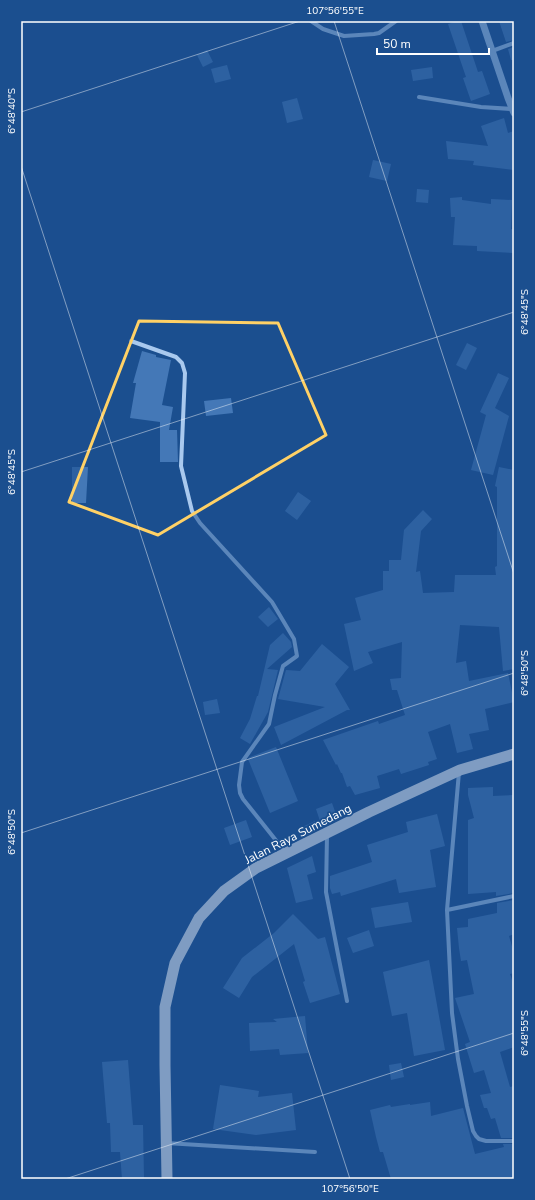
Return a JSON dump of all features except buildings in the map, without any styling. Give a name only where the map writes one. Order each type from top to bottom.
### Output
[{"type":"highway","name":"Jalan Raya Sumedang","points":[[167,1179],[165,1007],[175,963],[199,918],[224,891],[256,868],[460,770],[514,754]]},
{"type":"street","points":[[311,21],[323,29],[344,36],[379,33],[396,21]]},
{"type":"street","points":[[419,97],[513,111],[482,21]]},
{"type":"street","points":[[492,51],[514,43]]},
{"type":"street","points":[[130,341],[176,357],[182,363],[185,373],[181,466],[192,511],[197,520],[272,602],[295,642],[297,656],[284,666],[275,695],[269,724],[242,762],[239,785],[243,799],[286,853]]},
{"type":"street","points":[[460,770],[447,910],[452,1013],[458,1059],[473,1131],[479,1139],[486,1141],[514,1141]]},
{"type":"street","points":[[327,833],[326,892],[347,1001]]},
{"type":"street","points":[[447,910],[514,896]]},
{"type":"street","points":[[166,1143],[315,1152]]},
{"type":"highlighted area","points":[[139,321],[278,323],[326,435],[158,535],[69,502]]}]
